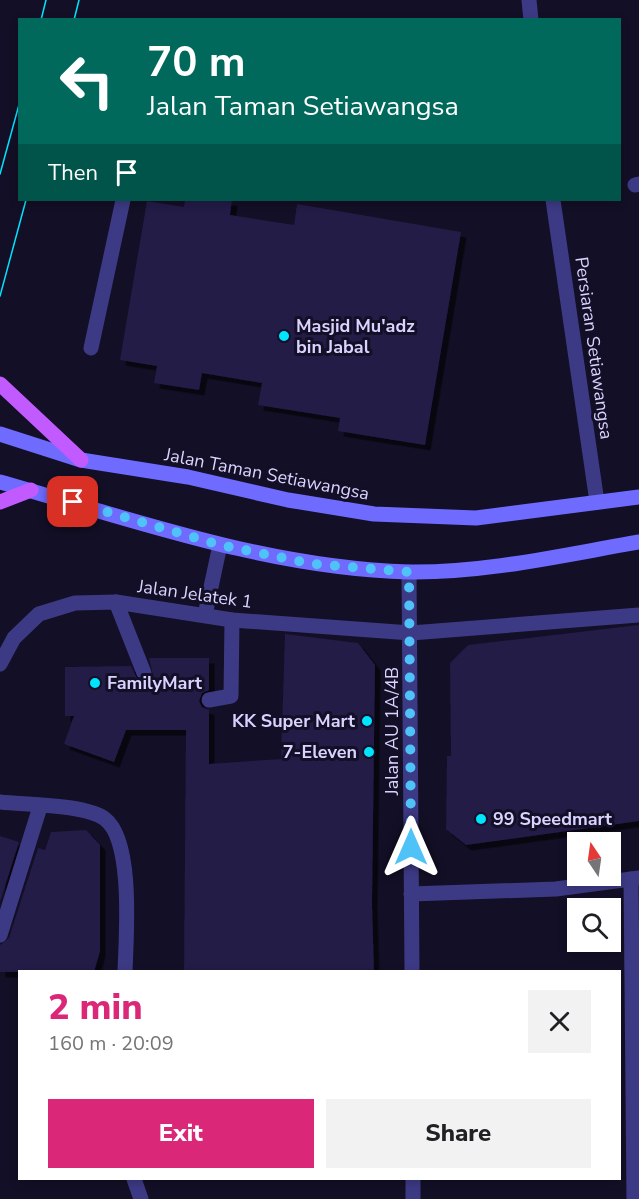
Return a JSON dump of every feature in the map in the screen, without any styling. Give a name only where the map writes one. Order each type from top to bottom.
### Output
[{"type":"main road","points":[[0,384],[81,460]]},
{"type":"main road","name":"Jalan Taman Setiawangsa","points":[[0,434],[81,460],[188,477],[288,500],[374,514],[476,518],[639,497]]},
{"type":"main road","points":[[0,482],[220,545],[313,564],[409,572],[491,567],[639,542]]},
{"type":"main road","points":[[0,501],[31,490]]},
{"type":"street","points":[[529,0],[531,18]]},
{"type":"street","points":[[91,348],[123,201]]},
{"type":"street","name":"Persiaran Setiawangsa","points":[[553,201],[597,502]]},
{"type":"street","points":[[205,615],[220,545]]},
{"type":"street","name":"Jalan AU 1A/4B","points":[[409,572],[412,970]]},
{"type":"street","points":[[116,602],[144,672]]},
{"type":"street","name":"Jalan Jelatek 1","points":[[0,664],[14,638],[39,614],[75,603],[116,602],[232,620],[411,633]]},
{"type":"street","points":[[411,633],[639,615]]},
{"type":"street","points":[[209,700],[231,696],[232,620]]},
{"type":"street","points":[[0,802],[82,810],[105,819],[117,837],[126,879],[125,970]]},
{"type":"street","points":[[0,935],[40,807]]},
{"type":"street","points":[[411,894],[545,889],[635,879],[634,1199]]},
{"type":"street","points":[[134,1180],[141,1199]]},
{"type":"street","points":[[413,1180],[413,1199]]},
{"type":"building","name":"Masjid Mu'adz bin Jabal","points":[[147,201],[184,207],[185,201],[232,201],[230,215],[294,225],[297,204],[461,232],[425,445],[338,431],[340,418],[258,405],[262,383],[202,373],[199,390],[154,383],[157,366],[120,360]]},
{"type":"building","points":[[639,625],[639,821],[466,845],[446,829],[447,756],[451,756],[450,663],[468,645]]},
{"type":"building","points":[[285,634],[358,643],[375,665],[372,904],[374,970],[184,970],[186,730],[126,730],[114,762],[64,744],[74,716],[65,716],[65,667],[131,666],[138,680],[143,683],[148,682],[153,675],[149,658],[209,658],[209,690],[202,693],[199,701],[202,707],[209,710],[209,764],[281,759]]},
{"type":"building","points":[[86,830],[100,845],[100,951],[95,970],[0,972],[0,945],[9,938],[38,848],[45,850],[51,832]]},
{"type":"building","points":[[0,836],[19,842],[0,902]]},
{"type":"tram line","points":[[42,18],[46,0]]},
{"type":"tram line","points":[[74,18],[79,0]]},
{"type":"tram line","points":[[0,174],[18,108]]},
{"type":"tram line","points":[[0,296],[26,201]]},
{"type":"place","name":"Masjid Mu'adz bin Jabal","points":[[284,336]]},
{"type":"place","name":"FamilyMart","points":[[95,683]]},
{"type":"place","name":"KK Super Mart","points":[[367,721]]},
{"type":"place","name":"7-Eleven","points":[[369,752]]},
{"type":"place","name":"99 Speedmart","points":[[481,819]]},
{"type":"route","points":[[73,502],[220,545],[313,564],[409,572],[411,847]]}]
